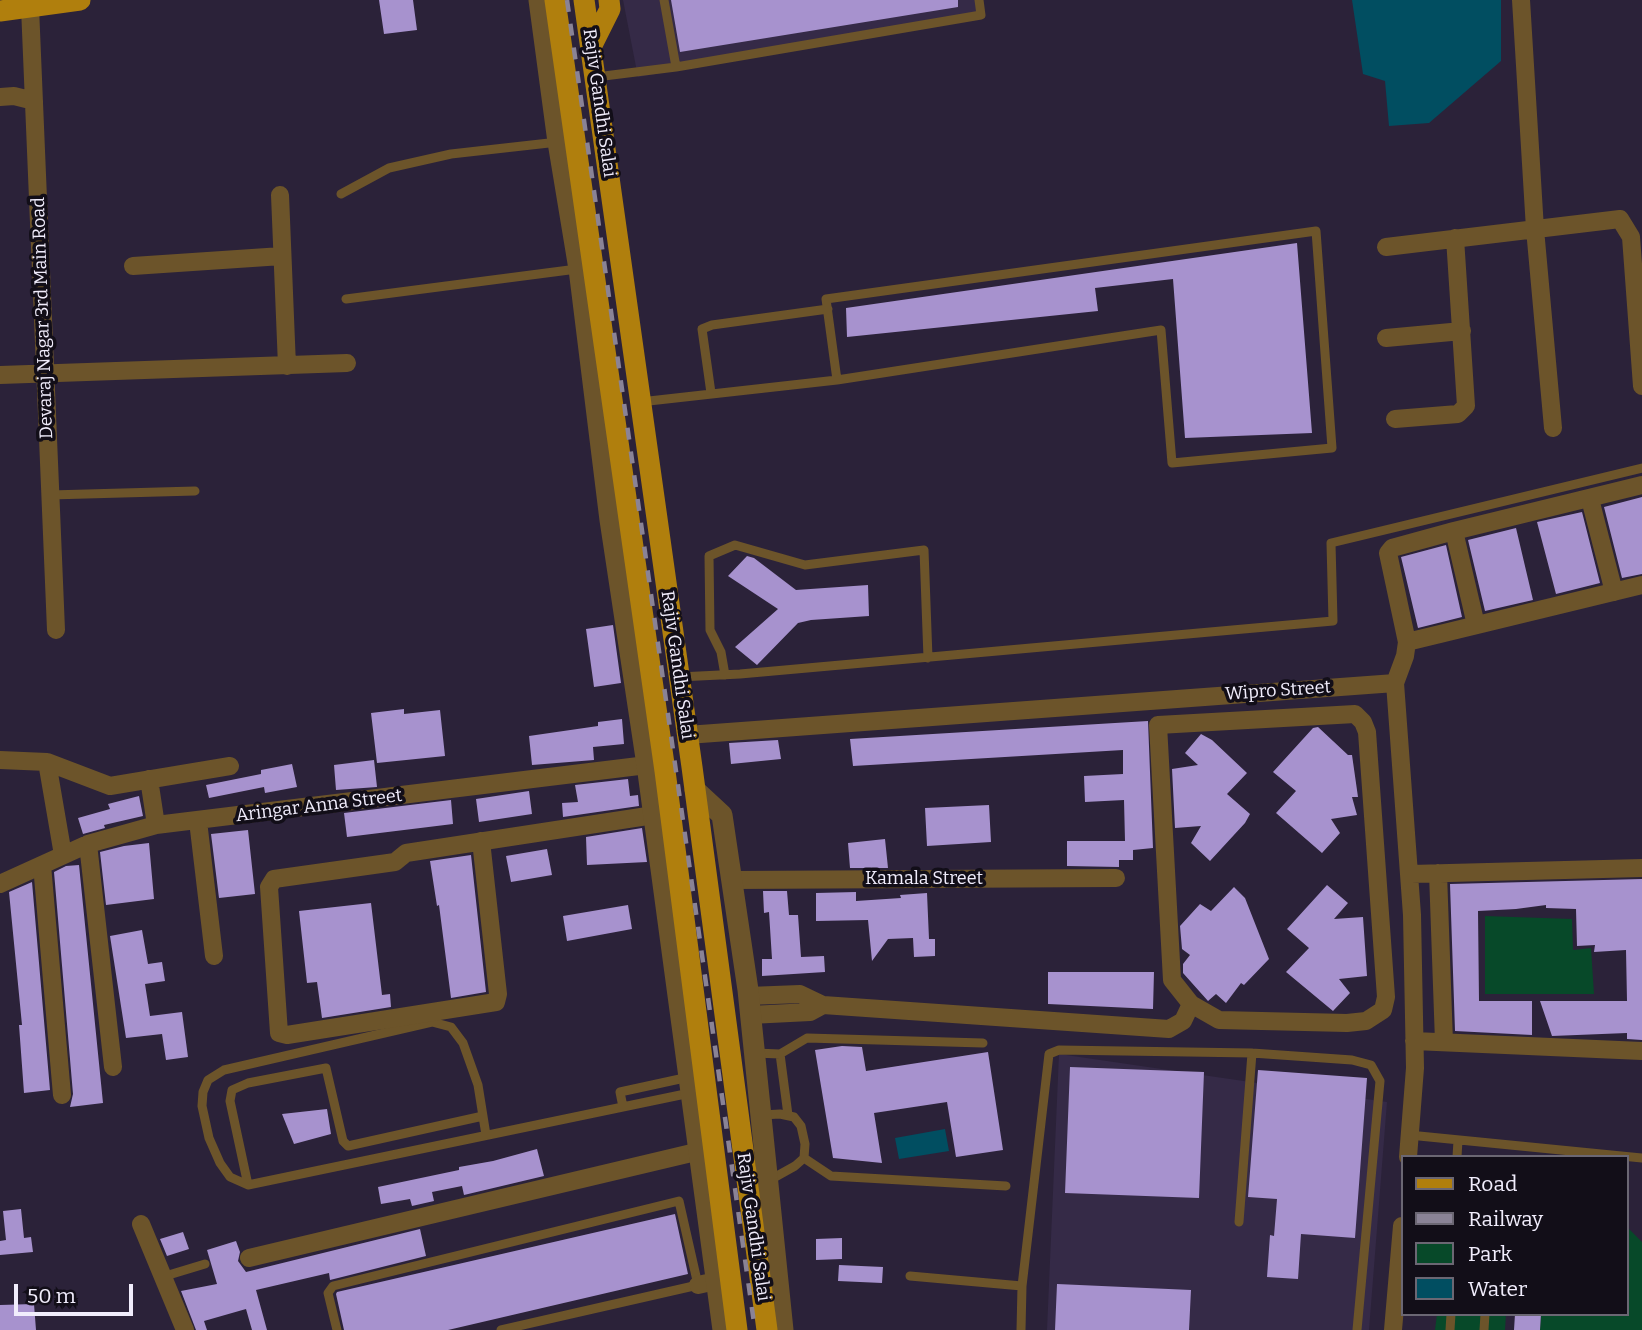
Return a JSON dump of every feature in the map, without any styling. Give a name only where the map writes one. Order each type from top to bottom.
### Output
[{"type":"main road","points":[[0,10],[80,0]]},
{"type":"main road","name":"Rajiv Gandhi Salai","points":[[555,0],[553,43],[665,771],[703,1123]]},
{"type":"main road","name":"Rajiv Gandhi Salai","points":[[584,0],[695,790],[767,1330]]},
{"type":"main road","points":[[591,47],[610,9],[609,0]]},
{"type":"main road","points":[[707,1156],[728,1171],[739,1166],[744,1157]]},
{"type":"main road","name":"Rajiv Gandhi Salai","points":[[707,1156],[722,1217],[737,1330]]},
{"type":"main road","points":[[722,1217],[725,1210],[741,1203],[751,1212]]},
{"type":"street","points":[[539,0],[553,43],[558,142],[579,269],[610,520],[691,1085],[703,1123],[707,1156],[707,1283],[723,1330]]},
{"type":"street","points":[[1521,0],[1535,229],[1553,428]]},
{"type":"street","name":"Devaraj Nagar 3rd Main Road","points":[[30,7],[47,374],[55,629]]},
{"type":"street","points":[[0,97],[14,96],[34,101]]},
{"type":"street","points":[[280,195],[287,366]]},
{"type":"street","points":[[1386,247],[1620,219],[1631,237],[1642,386]]},
{"type":"street","points":[[1395,419],[1458,414],[1464,410],[1467,401],[1455,238]]},
{"type":"street","points":[[133,265],[282,256]]},
{"type":"street","points":[[1386,338],[1462,331]]},
{"type":"street","points":[[0,375],[347,363]]},
{"type":"street","points":[[1408,1155],[1415,1068],[1411,874],[1395,683],[1407,642],[1388,553],[1392,548],[1454,531],[1642,485]]},
{"type":"street","points":[[1590,499],[1614,592]]},
{"type":"street","points":[[1454,531],[1476,625]]},
{"type":"street","points":[[1407,642],[1642,585]]},
{"type":"street","name":"Wipro Street","points":[[687,735],[1395,683]]},
{"type":"street","points":[[1156,700],[1172,979],[1191,1004],[1219,1020],[1347,1023],[1366,1021],[1383,1010],[1385,996],[1367,732],[1363,722],[1355,714],[1341,714],[1158,725]]},
{"type":"street","points":[[0,760],[47,762],[110,786],[230,766]]},
{"type":"street","points":[[47,762],[63,855]]},
{"type":"street","name":"Aringar Anna Street","points":[[0,884],[88,844],[156,825],[647,765]]},
{"type":"street","points":[[149,779],[156,825]]},
{"type":"street","points":[[695,790],[722,815],[762,1115],[783,1330]]},
{"type":"street","points":[[481,841],[498,994],[496,1002],[287,1035],[279,1033],[270,883],[279,878],[395,862],[406,853],[481,841],[654,815]]},
{"type":"street","points":[[198,821],[214,956]]},
{"type":"street","points":[[88,844],[113,1068]]},
{"type":"street","points":[[42,865],[62,1095]]},
{"type":"street","points":[[1411,874],[1642,868]]},
{"type":"street","points":[[1438,873],[1444,1042]]},
{"type":"street","name":"Kamala Street","points":[[732,880],[1116,878]]},
{"type":"street","points":[[749,1006],[800,994],[823,1005],[1169,1030],[1184,1021],[1191,1004]]},
{"type":"street","points":[[1414,1041],[1642,1051]]},
{"type":"street","points":[[249,1258],[707,1156]]},
{"type":"street","points":[[141,1224],[186,1330]]},
{"type":"street","points":[[1393,1330],[1400,1249]]},
{"type":"lane","points":[[664,0],[676,67]]},
{"type":"lane","points":[[596,77],[676,67],[982,15],[979,0]]},
{"type":"lane","points":[[341,194],[389,168],[401,165],[451,154],[558,142]]},
{"type":"lane","points":[[640,401],[837,380],[1161,330],[1171,463],[1332,448],[1316,231],[826,299],[837,380]]},
{"type":"lane","points":[[346,299],[579,269]]},
{"type":"lane","points":[[711,393],[702,329],[712,325],[828,309]]},
{"type":"lane","points":[[679,677],[928,658],[1333,621],[1331,543],[1642,468]]},
{"type":"lane","points":[[50,495],[195,491]]},
{"type":"lane","points":[[725,675],[721,652],[710,630],[709,556],[735,545],[806,565],[924,550],[928,658]]},
{"type":"lane","points":[[486,1135],[478,1085],[463,1043],[451,1027],[432,1022],[224,1070],[208,1080],[203,1092],[202,1106],[209,1138],[220,1163],[230,1177],[248,1185],[623,1107],[691,1085]]},
{"type":"lane","points":[[753,1053],[779,1054],[807,1038],[983,1043]]},
{"type":"lane","points":[[1021,1330],[1023,1286],[1049,1054],[1059,1050],[1252,1053],[1352,1060],[1371,1065],[1380,1081],[1357,1330]]},
{"type":"lane","points":[[1240,1222],[1252,1053]]},
{"type":"lane","points":[[779,1054],[788,1115]]},
{"type":"lane","points":[[248,1185],[230,1101],[232,1090],[248,1083],[326,1068],[343,1142],[348,1146],[483,1116]]},
{"type":"lane","points":[[623,1107],[620,1093],[691,1085]]},
{"type":"lane","points":[[762,1115],[794,1117],[801,1125],[805,1144],[804,1158],[768,1181]]},
{"type":"lane","points":[[1409,1135],[1611,1155]]},
{"type":"lane","points":[[1457,1155],[1458,1140]]},
{"type":"lane","points":[[804,1158],[831,1176],[1006,1186]]},
{"type":"lane","points":[[337,1330],[328,1293],[333,1286],[679,1201],[707,1283],[501,1330]]},
{"type":"lane","points":[[162,1277],[205,1264]]},
{"type":"lane","points":[[910,1276],[1023,1286]]},
{"type":"shaded area","points":[[623,0],[983,0],[985,18],[638,77]]},
{"type":"shaded area","points":[[1059,1054],[1387,1102],[1369,1330],[1047,1330]]},
{"type":"green space","points":[[1485,916],[1572,919],[1573,950],[1591,948],[1594,994],[1485,994]]},
{"type":"green space","points":[[1628,1228],[1642,1242],[1642,1330],[1540,1330],[1541,1316],[1628,1316]]},
{"type":"green space","points":[[1437,1316],[1506,1316],[1505,1330],[1435,1330]]},
{"type":"water","points":[[1352,0],[1501,0],[1501,61],[1429,123],[1389,126],[1385,81],[1363,74]]},
{"type":"water","points":[[945,1129],[949,1151],[899,1159],[895,1138]]},
{"type":"building","points":[[379,0],[413,0],[417,30],[384,34]]},
{"type":"building","points":[[671,0],[958,0],[958,7],[680,52]]},
{"type":"building","points":[[1297,243],[1312,433],[1185,438],[1173,279],[1095,288],[1098,311],[847,337],[846,308]]},
{"type":"building","points":[[1642,497],[1642,574],[1622,578],[1604,507]]},
{"type":"building","points":[[1582,512],[1600,583],[1556,594],[1537,522]]},
{"type":"building","points":[[1516,528],[1533,600],[1485,611],[1468,540]]},
{"type":"building","points":[[1446,545],[1462,617],[1418,628],[1401,557]]},
{"type":"building","points":[[747,556],[754,558],[796,590],[868,585],[869,616],[798,623],[757,665],[735,647],[778,609],[728,576]]},
{"type":"building","points":[[613,625],[621,683],[594,687],[586,629]]},
{"type":"building","points":[[404,709],[404,714],[440,710],[445,756],[377,763],[371,713]]},
{"type":"building","points":[[622,719],[624,744],[593,747],[594,760],[532,765],[529,736],[598,726],[598,722]]},
{"type":"building","points":[[1148,721],[1153,848],[1133,850],[1133,860],[1119,860],[1119,867],[1067,866],[1067,841],[1125,841],[1124,800],[1085,802],[1084,776],[1123,774],[1123,750],[853,766],[850,739]]},
{"type":"building","points":[[1318,727],[1348,755],[1352,755],[1358,797],[1352,797],[1357,815],[1331,819],[1340,833],[1322,853],[1276,813],[1296,791],[1273,772],[1313,728]]},
{"type":"building","points":[[1201,734],[1212,740],[1247,773],[1227,794],[1250,814],[1210,861],[1191,843],[1201,826],[1175,828],[1172,769],[1198,765],[1185,753]]},
{"type":"building","points":[[778,740],[781,759],[731,764],[729,743]]},
{"type":"building","points":[[374,760],[377,787],[336,790],[334,765]]},
{"type":"building","points":[[292,764],[297,787],[265,793],[264,787],[209,798],[206,785],[261,774],[261,770]]},
{"type":"building","points":[[628,779],[630,796],[638,795],[639,806],[563,817],[562,803],[578,802],[575,785]]},
{"type":"building","points":[[529,791],[532,814],[479,822],[476,799]]},
{"type":"building","points":[[139,796],[143,816],[104,825],[105,828],[83,834],[78,818],[110,809],[108,804]]},
{"type":"building","points":[[451,800],[453,824],[347,837],[344,813]]},
{"type":"building","points":[[989,805],[991,842],[927,846],[925,808]]},
{"type":"building","points":[[642,828],[647,862],[587,865],[586,837]]},
{"type":"building","points":[[248,830],[255,894],[219,898],[211,834]]},
{"type":"building","points":[[885,839],[888,868],[850,868],[848,843]]},
{"type":"building","points":[[149,843],[154,899],[106,905],[100,852]]},
{"type":"building","points":[[547,849],[552,875],[511,882],[506,856]]},
{"type":"building","points":[[471,855],[486,992],[451,998],[439,905],[437,906],[430,861]]},
{"type":"building","points":[[79,865],[103,1103],[70,1107],[73,1094],[54,872],[66,866]]},
{"type":"building","points":[[1642,879],[1642,1040],[1627,1039],[1627,1033],[1552,1036],[1540,1001],[1627,1001],[1626,950],[1594,952],[1595,945],[1577,946],[1576,909],[1546,908],[1546,905],[1478,911],[1479,1001],[1532,1001],[1532,1035],[1455,1031],[1450,884]]},
{"type":"building","points":[[32,882],[50,1090],[24,1093],[19,1025],[22,1025],[9,892]]},
{"type":"building","points":[[1327,885],[1348,903],[1334,919],[1363,917],[1367,976],[1339,979],[1350,993],[1333,1011],[1286,972],[1309,948],[1287,929]]},
{"type":"building","points":[[1234,887],[1245,898],[1269,959],[1244,985],[1241,983],[1226,1003],[1216,994],[1208,1001],[1183,973],[1183,964],[1190,955],[1182,949],[1180,926],[1200,904],[1211,911]]},
{"type":"building","points":[[763,891],[787,891],[789,915],[798,915],[801,957],[824,956],[825,972],[762,976],[762,959],[772,959],[769,912],[764,913]]},
{"type":"building","points":[[856,892],[856,901],[927,893],[929,939],[935,939],[935,956],[914,957],[913,938],[888,939],[872,961],[868,920],[816,921],[816,893]]},
{"type":"building","points":[[371,903],[382,995],[390,994],[391,1007],[322,1018],[317,982],[307,983],[299,911]]},
{"type":"building","points":[[628,905],[632,929],[567,941],[563,916]]},
{"type":"building","points":[[142,930],[148,964],[162,962],[165,981],[145,984],[150,1016],[182,1012],[188,1057],[166,1060],[162,1034],[126,1038],[110,936]]},
{"type":"building","points":[[1048,972],[1154,972],[1153,1009],[1048,1004]]},
{"type":"building","points":[[842,1046],[862,1047],[866,1071],[988,1052],[1003,1150],[956,1157],[947,1102],[874,1113],[882,1163],[833,1158],[815,1050]]},
{"type":"building","points":[[1070,1067],[1204,1072],[1199,1198],[1065,1193]]},
{"type":"building","points":[[1258,1070],[1367,1078],[1355,1238],[1301,1234],[1298,1279],[1267,1277],[1270,1235],[1274,1236],[1277,1199],[1248,1197]]},
{"type":"building","points":[[327,1109],[331,1134],[294,1144],[282,1114]]},
{"type":"building","points":[[537,1149],[544,1176],[464,1195],[462,1186],[432,1192],[434,1201],[412,1206],[410,1199],[381,1204],[378,1187],[459,1170],[459,1167]]},
{"type":"building","points":[[21,1209],[24,1238],[31,1237],[33,1252],[0,1255],[0,1241],[6,1240],[3,1211]]},
{"type":"building","points":[[675,1214],[688,1274],[448,1330],[344,1330],[337,1292]]},
{"type":"building","points":[[420,1229],[426,1256],[330,1280],[329,1273],[256,1290],[267,1330],[252,1330],[246,1309],[204,1321],[207,1330],[196,1330],[181,1291],[217,1284],[207,1250],[236,1241],[240,1252],[238,1261],[246,1272]]},
{"type":"building","points":[[183,1232],[189,1249],[167,1256],[160,1239]]},
{"type":"building","points":[[842,1238],[842,1259],[816,1260],[816,1239]]},
{"type":"building","points":[[839,1265],[883,1267],[882,1283],[838,1281]]},
{"type":"building","points":[[1057,1284],[1191,1290],[1189,1330],[1055,1330]]},
{"type":"building","points":[[34,1304],[36,1330],[0,1330],[0,1305]]},
{"type":"building","points":[[1515,1316],[1541,1316],[1540,1330],[1514,1330]]},
{"type":"railway","points":[[567,0],[755,1330]]}]
